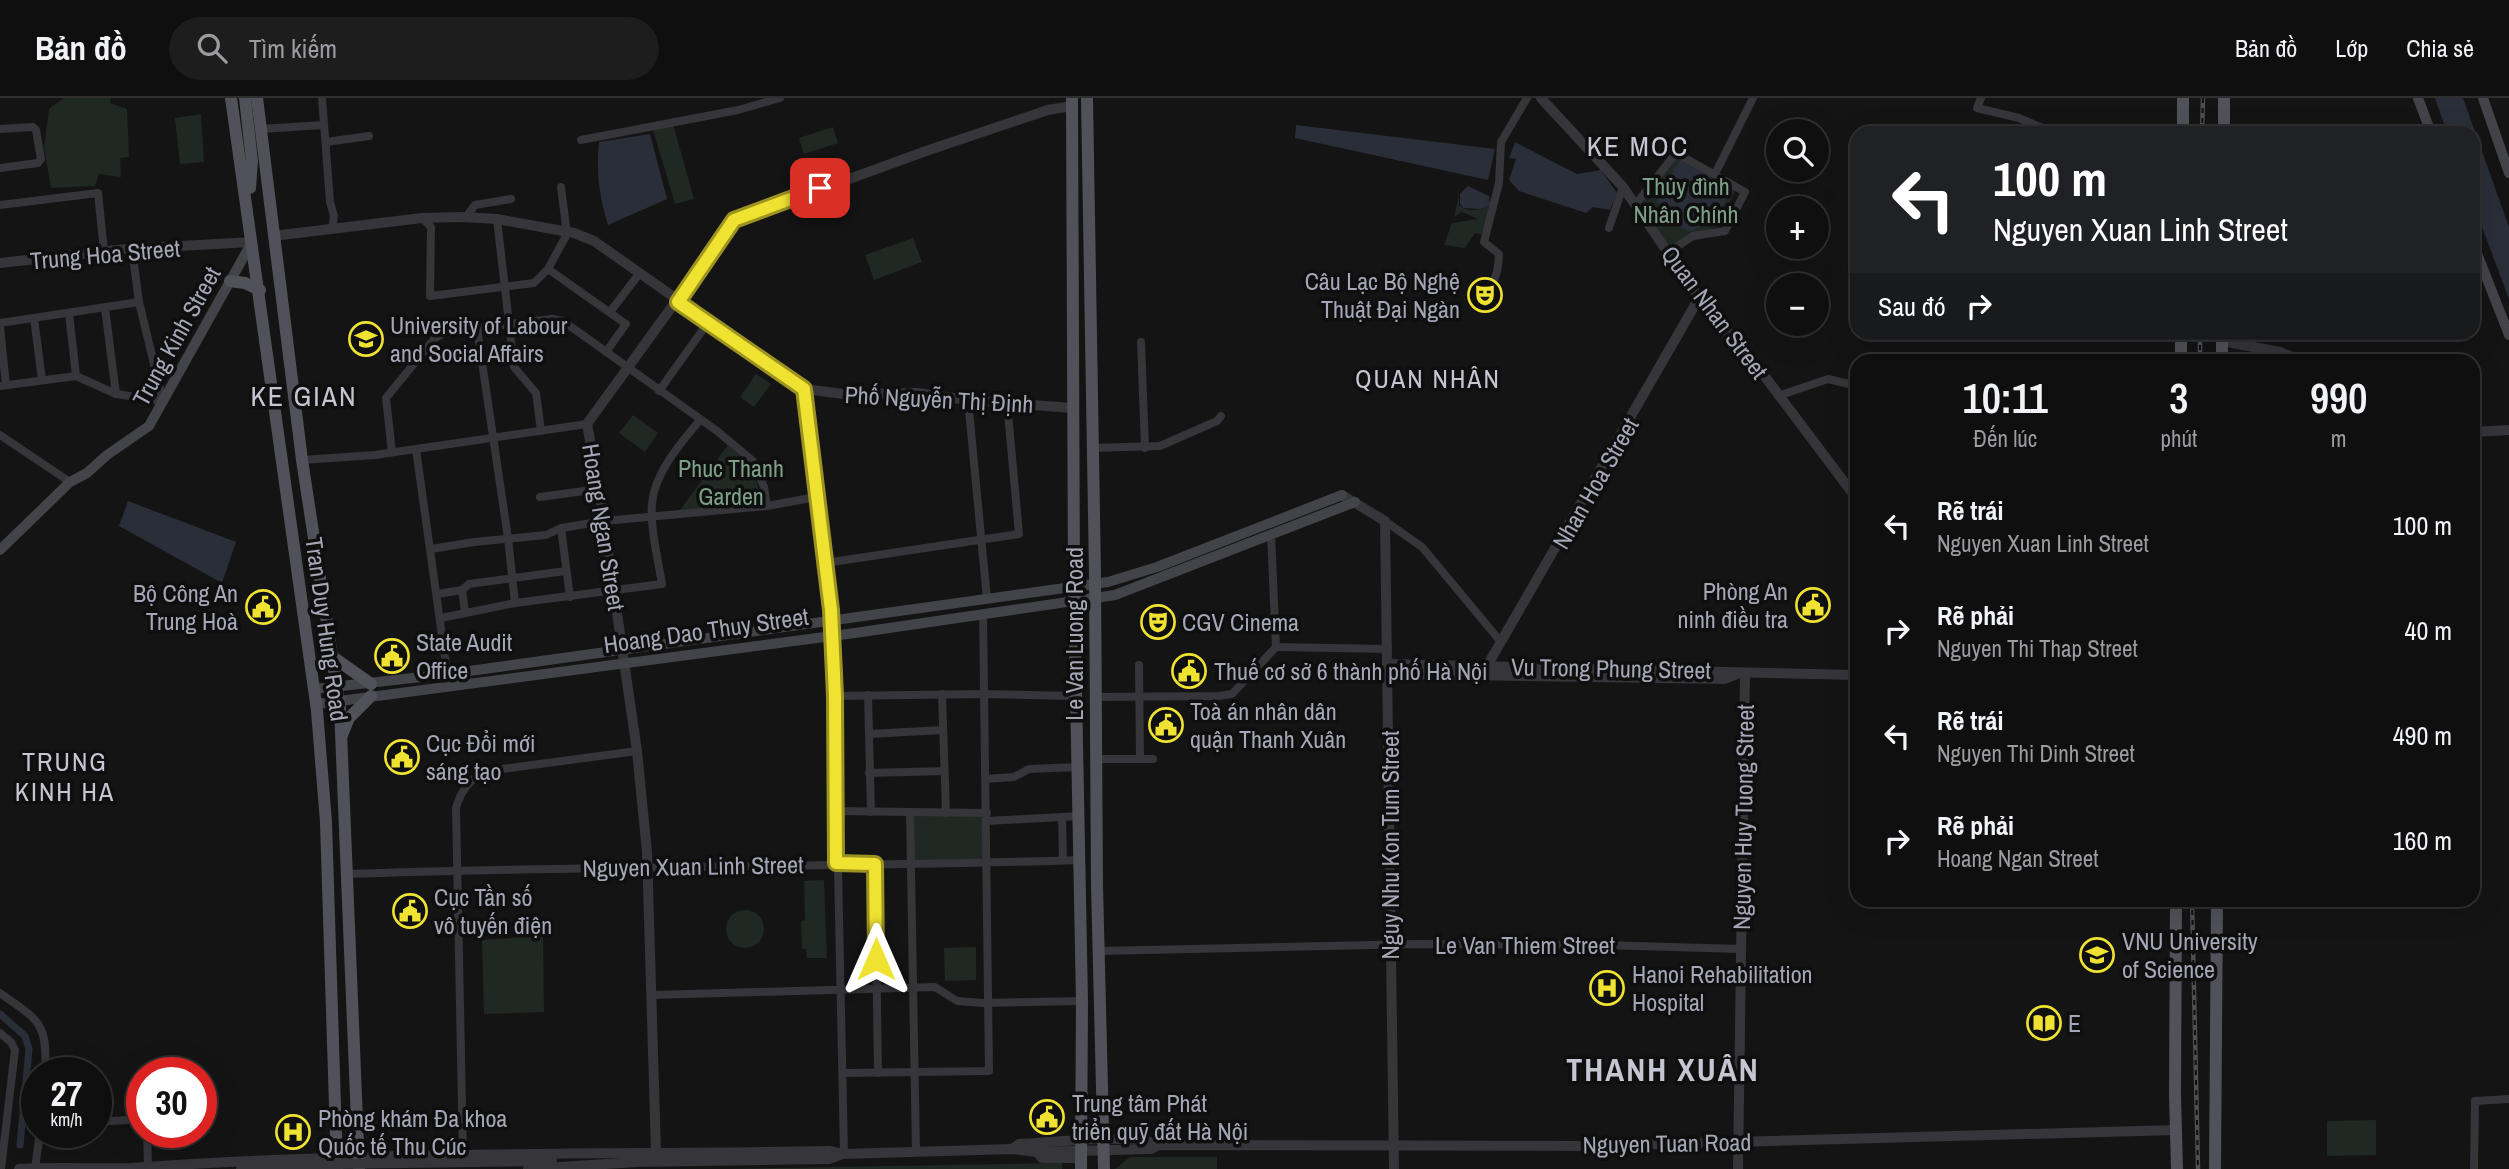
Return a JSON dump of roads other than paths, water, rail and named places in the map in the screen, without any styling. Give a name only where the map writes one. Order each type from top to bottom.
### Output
[{"type":"main road","name":"Tran Duy Hung Road","points":[[231,98],[317,704],[324,787],[337,1163]]},
{"type":"main road","points":[[244,98],[252,161],[248,204]]},
{"type":"main road","name":"Tran Duy Hung Road","points":[[257,98],[266,158],[267,201],[338,702],[359,1163]]},
{"type":"main road","name":"Le Van Luong Road","points":[[1087,98],[1096,697],[1102,759],[1098,950],[1104,1169]]},
{"type":"main road","points":[[2183,98],[2183,126]]},
{"type":"main road","points":[[2224,98],[2224,126]]},
{"type":"main road","points":[[2418,98],[2428,126]]},
{"type":"main road","points":[[2483,98],[2509,173]]},
{"type":"main road","name":"Le Van Luong Road","points":[[1072,102],[1074,601],[1082,1002],[1078,1152]]},
{"type":"main road","points":[[252,161],[267,201]]},
{"type":"main road","name":"Trung Kinh Street","points":[[0,550],[70,482],[149,426],[252,242]]},
{"type":"main road","points":[[2480,261],[2509,335]]},
{"type":"main road","points":[[230,281],[245,283],[260,290]]},
{"type":"main road","points":[[1072,332],[1091,330]]},
{"type":"main road","points":[[1271,529],[1342,495]]},
{"type":"main road","name":"Hoang Dao Thuy Street","points":[[317,704],[338,702],[371,690],[448,674],[1095,583],[1157,567],[1355,502]]},
{"type":"main road","points":[[292,530],[312,529]]},
{"type":"main road","name":"Hoang Dao Thuy Street","points":[[315,689],[336,687],[371,690],[449,686],[1115,595],[1161,579],[1271,529]]},
{"type":"main road","points":[[1157,567],[1161,579]]},
{"type":"main road","points":[[330,655],[371,690],[349,718],[340,738]]},
{"type":"main road","points":[[2176,907],[2177,1169]]},
{"type":"main road","points":[[2215,1169],[2217,907]]},
{"type":"main road","points":[[333,1028],[352,1028]]},
{"type":"main road","points":[[2175,1095],[2184,1169]]},
{"type":"main road","points":[[2207,1169],[2215,1096]]},
{"type":"street","points":[[322,98],[330,202],[334,216],[332,229]]},
{"type":"street","points":[[581,141],[738,110],[780,98]]},
{"type":"street","points":[[1476,297],[1492,286],[1499,268],[1499,254],[1484,242],[1499,183],[1501,142],[1527,98]]},
{"type":"street","name":"Quan Nhan Street","points":[[1541,98],[1623,187],[1699,298],[1763,374],[1850,490]]},
{"type":"street","points":[[1715,174],[1754,98]]},
{"type":"street","points":[[1981,98],[1977,108],[2018,118],[2037,126]]},
{"type":"street","name":"Hoang Ngan Street","points":[[656,1161],[649,866],[625,662],[587,424],[678,302],[734,220],[1072,102]]},
{"type":"street","points":[[261,129],[324,125]]},
{"type":"street","points":[[0,129],[33,127],[36,130],[40,162],[0,168]]},
{"type":"street","points":[[326,142],[369,136]]},
{"type":"street","points":[[1636,204],[1676,153],[1745,192],[1725,231],[1693,236],[1669,252]]},
{"type":"street","points":[[422,218],[431,227],[430,296],[534,283],[548,269],[567,234],[561,187]]},
{"type":"street","points":[[1609,228],[1623,187]]},
{"type":"street","points":[[0,205],[98,193],[104,251]]},
{"type":"street","points":[[466,217],[475,205],[511,199]]},
{"type":"street","points":[[273,236],[422,218],[466,217],[496,219],[567,234],[574,233],[594,241],[804,389],[832,635],[844,1154]]},
{"type":"street","points":[[496,219],[514,367],[536,393],[541,431]]},
{"type":"street","name":"Trung Hoa Street","points":[[0,263],[104,251],[252,242]]},
{"type":"street","points":[[132,249],[139,302],[163,401],[116,394],[76,376],[3,386],[0,325],[139,302]]},
{"type":"street","points":[[548,269],[626,324],[606,352]]},
{"type":"street","points":[[610,312],[639,274]]},
{"type":"street","name":"Nhan Hoa Street","points":[[1487,666],[1699,298]]},
{"type":"street","points":[[105,308],[116,394]]},
{"type":"street","points":[[69,313],[76,376]]},
{"type":"street","points":[[34,318],[43,380]]},
{"type":"street","points":[[392,452],[386,398],[435,338],[445,333],[552,319],[563,321],[753,461],[764,487],[767,506]]},
{"type":"street","points":[[659,391],[709,321]]},
{"type":"street","points":[[477,328],[515,603]]},
{"type":"street","points":[[2234,340],[2285,354]]},
{"type":"street","points":[[1141,342],[1145,448]]},
{"type":"street","points":[[1778,396],[1828,379],[1850,384]]},
{"type":"street","name":"Phố Nguyễn Thị Định","points":[[804,389],[843,394],[917,393],[1073,408]]},
{"type":"street","points":[[968,400],[987,599]]},
{"type":"street","points":[[825,562],[1019,534],[1007,402]]},
{"type":"street","points":[[1092,448],[1160,446],[1217,421],[1221,416]]},
{"type":"street","points":[[441,618],[515,603],[662,584],[652,502],[657,483],[678,447],[700,420]]},
{"type":"street","points":[[302,460],[416,449],[587,424]]},
{"type":"street","points":[[2480,432],[2509,430]]},
{"type":"street","points":[[0,435],[70,482]]},
{"type":"street","points":[[416,449],[449,686]]},
{"type":"street","points":[[540,498],[599,489]]},
{"type":"street","points":[[1342,495],[1422,548],[1501,642]]},
{"type":"street","points":[[431,549],[547,535],[561,528],[604,521],[767,506],[816,498]]},
{"type":"street","name":"Nguy Nhu Kon Tum Street","points":[[1385,521],[1394,1169]]},
{"type":"street","points":[[561,528],[570,597]]},
{"type":"street","points":[[1096,697],[1232,694],[1276,647],[1271,529]]},
{"type":"street","points":[[438,594],[462,590],[469,584],[512,576],[566,571]]},
{"type":"street","points":[[462,590],[464,612]]},
{"type":"street","points":[[843,1073],[989,1071],[983,614]]},
{"type":"street","points":[[1276,647],[1388,649]]},
{"type":"street","points":[[1139,665],[1140,759]]},
{"type":"street","name":"Vu Trong Phung Street","points":[[1389,669],[1487,666],[1572,672]]},
{"type":"street","name":"Vu Trong Phung Street","points":[[1389,669],[1572,672],[1726,670],[1741,674],[1850,675]]},
{"type":"street","name":"Nguyen Huy Tuong Street","points":[[1738,1169],[1741,674]]},
{"type":"street","points":[[942,694],[946,813]]},
{"type":"street","points":[[868,695],[871,812]]},
{"type":"street","points":[[835,696],[1077,696]]},
{"type":"street","points":[[869,734],[943,730]]},
{"type":"street","points":[[463,1156],[456,807],[460,794],[477,776],[487,771],[637,751]]},
{"type":"street","points":[[1102,759],[1153,759]]},
{"type":"street","points":[[986,779],[1014,777],[1029,769],[1079,767]]},
{"type":"street","points":[[869,773],[944,771]]},
{"type":"street","points":[[836,811],[946,813],[987,817],[1080,816]]},
{"type":"street","points":[[910,813],[916,1152]]},
{"type":"street","points":[[1062,817],[1063,860]]},
{"type":"street","name":"Nguyen Xuan Linh Street","points":[[347,874],[649,866],[1080,860]]},
{"type":"street","points":[[875,864],[878,1073]]},
{"type":"street","name":"Le Van Thiem Street","points":[[1098,950],[1391,945],[1601,945],[1741,949]]},
{"type":"street","points":[[653,995],[912,987],[937,988],[955,1000],[990,1003],[1082,1002]]},
{"type":"street","points":[[0,993],[28,1013],[41,1027],[46,1041],[46,1057]]},
{"type":"street","points":[[0,1033],[13,1044],[15,1050],[1,1169]]},
{"type":"street","points":[[2474,1169],[2475,1101],[2509,1099]]},
{"type":"street","name":"Nguyen Tuan Road","points":[[1078,1152],[1104,1145],[1150,1141],[1159,1145],[1394,1146],[1738,1142],[2175,1130]]},
{"type":"street","points":[[1012,1149],[1019,1144],[1078,1152]]},
{"type":"street","points":[[35,1169],[38,1148]]},
{"type":"street","points":[[147,1148],[148,1166]]},
{"type":"street","points":[[19,1169],[359,1163],[392,1158],[463,1156],[656,1161],[829,1159],[844,1154],[1012,1149],[1037,1152],[1042,1158],[1078,1152]]},
{"type":"street","points":[[382,1169],[382,1164],[392,1158]]},
{"type":"street","points":[[241,1169],[565,1159]]},
{"type":"street","points":[[528,1169],[565,1159]]},
{"type":"waterway","points":[[0,1014],[25,1036],[29,1049],[20,1145]]},
{"type":"railway","points":[[2202,126],[2203,98]]},
{"type":"railway","points":[[2200,340],[2200,354]]},
{"type":"railway","points":[[2192,907],[2198,1169]]},
{"type":"place","name":"Câu Lạc Bộ Nghệ Thuật Đại Ngàn","points":[[1485,295]]},
{"type":"place","name":"University of Labour and Social Affairs","points":[[366,339]]},
{"type":"place","name":"Phòng An ninh điều tra","points":[[1813,605]]},
{"type":"place","name":"Bộ Công An Trung Hoà","points":[[263,607]]},
{"type":"place","name":"CGV Cinema","points":[[1158,622]]},
{"type":"place","name":"State Audit Office","points":[[392,656]]},
{"type":"place","name":"Thuế cơ sở 6 thành phố Hà Nội","points":[[1189,671]]},
{"type":"place","name":"Toà án nhân dân quận Thanh Xuân","points":[[1166,725]]},
{"type":"place","name":"Cục Đổi mới sáng tạo","points":[[402,757]]},
{"type":"place","name":"Cục Tần số vô tuyến điện","points":[[410,911]]},
{"type":"place","name":"VNU University of Science","points":[[2097,955]]},
{"type":"place","name":"Hanoi Rehabilitation Hospital","points":[[1607,988]]},
{"type":"place","name":"E","points":[[2044,1023]]},
{"type":"place","name":"Trung tâm Phát triển quỹ đất Hà Nội","points":[[1047,1117]]},
{"type":"place","name":"Phòng khám Đa khoa Quốc tế Thu Cúc","points":[[293,1132]]},
{"type":"district","name":"KE MOC","points":[[1638,146]]},
{"type":"district","name":"QUAN NHÂN","points":[[1428,378]]},
{"type":"district","name":"KE GIAN","points":[[304,396]]},
{"type":"district","name":"TRUNG KINH HA","points":[[65,776]]},
{"type":"district","name":"THANH XUÂN","points":[[1663,1069]]},
{"type":"park label","name":"Thủy đình Nhân Chính","points":[[1686,200]]},
{"type":"park label","name":"Phuc Thanh Garden","points":[[731,482]]}]
